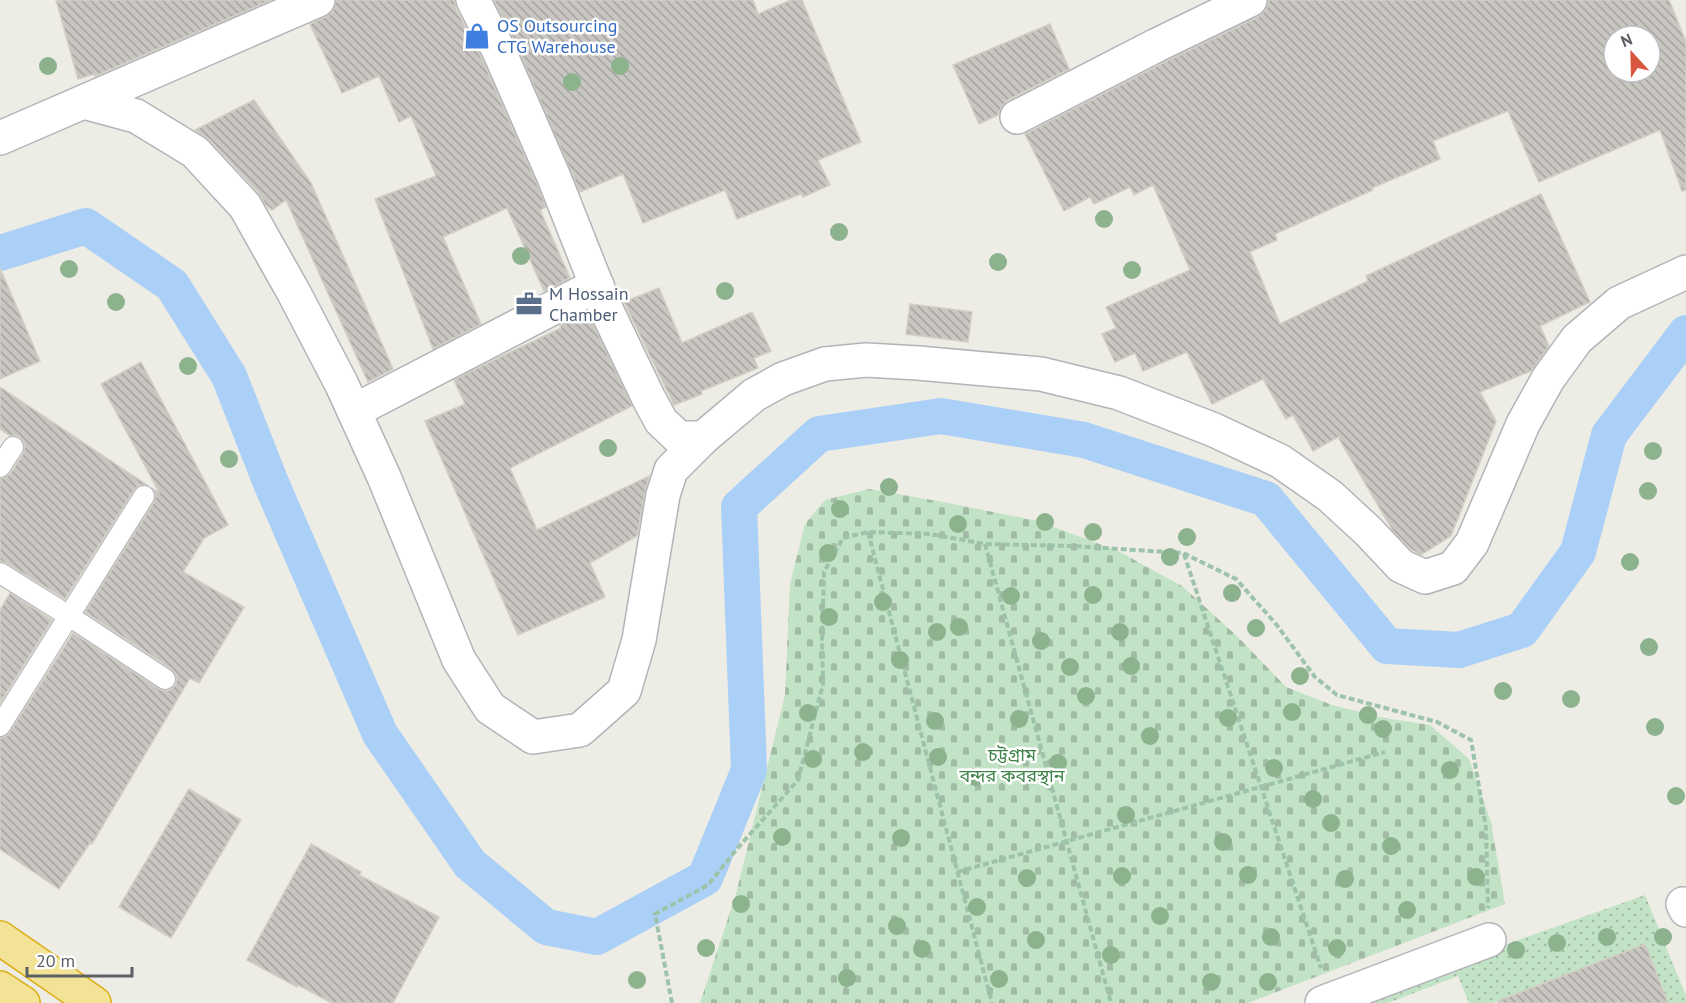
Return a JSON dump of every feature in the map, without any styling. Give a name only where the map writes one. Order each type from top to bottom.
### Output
[{"type":"highway","points":[[0,938],[94,1003]]},
{"type":"highway","points":[[0,988],[23,1003]]},
{"type":"street","points":[[0,138],[318,0]]},
{"type":"street","points":[[473,0],[499,51],[553,175],[606,309],[649,399],[662,421],[680,438],[703,438]]},
{"type":"street","points":[[1017,117],[1250,0]]},
{"type":"street","points":[[84,102],[136,116],[195,152],[245,206],[294,293],[354,411],[384,477],[459,660],[490,708],[533,738],[580,730],[624,691],[639,640],[663,495],[671,471],[703,438],[754,395],[783,379],[825,364],[876,360],[1041,374],[1119,393],[1214,430],[1280,461],[1330,496],[1368,531],[1401,567],[1425,577],[1453,568],[1472,543],[1523,424],[1548,379],[1577,339],[1619,303],[1686,272]]},
{"type":"street","points":[[354,411],[597,285]]},
{"type":"street","points":[[1327,1001],[1489,940]]},
{"type":"lane","points":[[0,467],[13,447]]},
{"type":"lane","points":[[0,726],[144,496]]},
{"type":"lane","points":[[0,573],[165,679]]},
{"type":"path","points":[[868,532],[992,1003]]},
{"type":"path","points":[[672,1003],[655,914],[708,885],[798,780],[823,684],[824,572],[843,538],[868,532],[930,534],[985,544],[1072,546],[1184,553],[1236,579],[1276,624],[1315,677],[1337,695],[1437,722],[1472,741],[1486,828],[1489,940]]},
{"type":"path","points":[[985,544],[1111,1003]]},
{"type":"path","points":[[1184,553],[1261,787],[1327,1001]]},
{"type":"path","points":[[957,872],[1385,752]]},
{"type":"green space","name":"চট্টগ্রাম বন্দর কবরস্থান","points":[[869,489],[1038,521],[1118,551],[1182,586],[1238,637],[1286,687],[1332,705],[1384,718],[1430,725],[1469,759],[1491,822],[1505,904],[1248,1003],[700,1003],[736,894],[785,695],[790,584],[805,524],[825,500]]},
{"type":"green space","points":[[1645,895],[1686,996],[1686,1003],[1668,1003],[1645,944],[1493,1003],[1469,1003],[1458,976],[1388,1003],[1355,1003],[1465,959]]},
{"type":"building","points":[[56,0],[271,0],[95,76],[94,74],[78,79]]},
{"type":"building","points":[[336,0],[454,0],[456,9],[482,59],[536,182],[546,207],[540,210],[570,278],[544,291],[507,208],[443,237],[481,324],[433,349],[375,199],[436,176],[411,116],[399,122],[379,76],[342,93],[310,24],[333,12]]},
{"type":"building","points":[[494,0],[753,0],[758,14],[791,0],[802,0],[861,142],[818,160],[830,185],[803,197],[801,194],[737,219],[725,190],[643,223],[623,174],[580,192],[516,44]]},
{"type":"building","points":[[1269,0],[1669,0],[1686,42],[1686,190],[1682,191],[1660,130],[1539,182],[1508,111],[1433,141],[1440,159],[1275,234],[1277,240],[1250,252],[1280,324],[1368,281],[1366,276],[1541,194],[1590,302],[1540,326],[1549,346],[1531,371],[1480,392],[1496,421],[1451,536],[1421,555],[1412,550],[1393,531],[1338,437],[1313,451],[1293,415],[1286,419],[1263,379],[1212,404],[1187,352],[1143,371],[1135,353],[1115,362],[1102,334],[1116,328],[1106,307],[1190,270],[1153,185],[1134,195],[1130,187],[1094,204],[1090,197],[1064,211],[1025,134],[1258,17],[1266,10]]},
{"type":"building","points":[[1050,24],[1069,69],[1008,100],[998,115],[979,124],[953,65]]},
{"type":"building","points":[[254,100],[311,183],[393,369],[368,382],[286,200],[272,210],[209,139],[195,130]]},
{"type":"building","points":[[0,268],[40,361],[0,379]]},
{"type":"building","points":[[659,288],[682,343],[752,312],[771,351],[754,358],[758,368],[701,391],[702,394],[674,405],[624,302]]},
{"type":"building","points":[[910,304],[972,312],[968,342],[906,334]]},
{"type":"building","points":[[585,312],[632,406],[510,468],[537,530],[649,476],[637,536],[590,563],[605,597],[518,635],[425,421],[465,404],[454,380],[561,328],[560,325]]},
{"type":"building","points":[[141,362],[228,525],[204,538],[183,572],[244,607],[199,683],[190,678],[92,844],[90,843],[59,889],[0,849],[0,738],[10,732],[73,633],[159,689],[170,690],[175,686],[177,680],[172,669],[85,612],[154,502],[156,496],[153,489],[159,492],[101,384]]},
{"type":"building","points":[[0,387],[147,485],[139,485],[134,490],[65,599],[0,561],[0,479],[10,474],[25,447],[20,437],[10,436],[0,429]]},
{"type":"building","points":[[10,593],[52,620],[0,703],[0,610]]},
{"type":"building","points":[[189,789],[241,820],[171,938],[119,907]]},
{"type":"building","points":[[311,844],[361,872],[359,875],[439,917],[393,1003],[332,1003],[247,960]]},
{"type":"building","points":[[1645,944],[1668,1003],[1499,1003],[1498,1001]]},
{"type":"waterway","points":[[0,253],[86,226],[172,285],[229,376],[271,483],[380,734],[470,864],[546,927],[597,937],[705,878],[749,770],[739,507],[819,434],[941,416],[1084,440],[1266,499],[1387,646],[1459,650],[1522,630],[1578,552],[1609,435],[1686,333]]},
{"type":"place","name":"OS Outsourcing CTG Warehouse","points":[[477,36]]},
{"type":"place","name":"M Hossain Chamber","points":[[529,304]]}]
